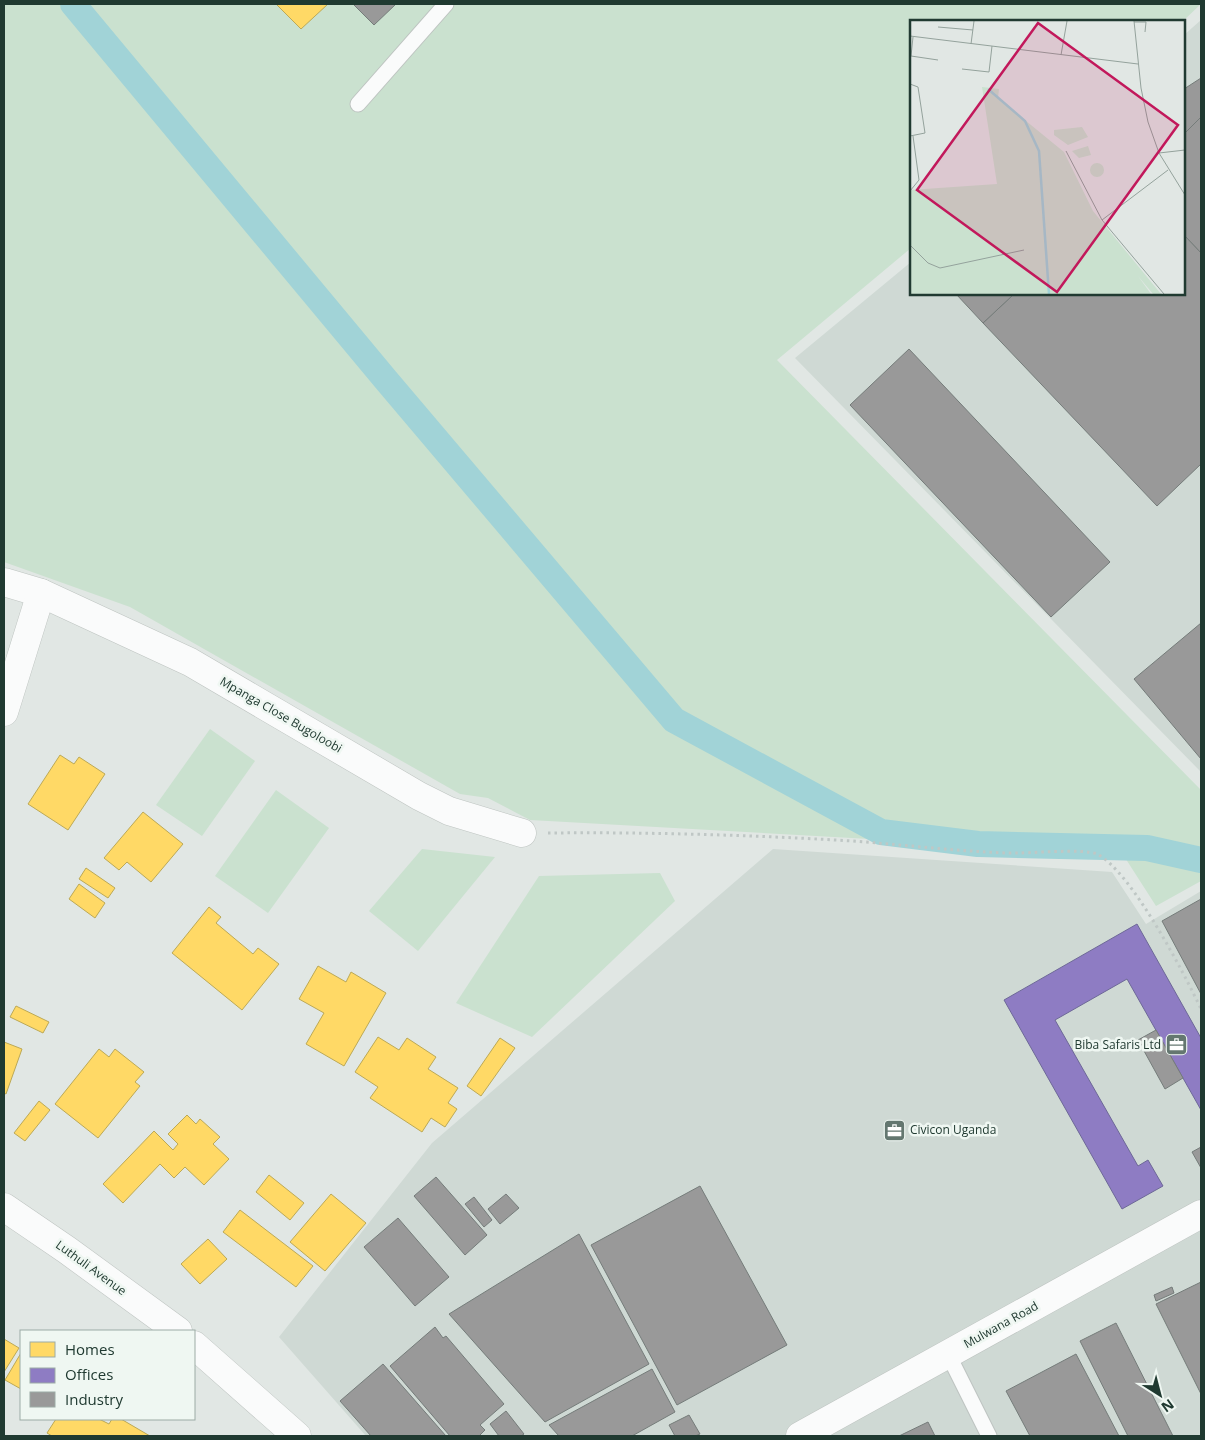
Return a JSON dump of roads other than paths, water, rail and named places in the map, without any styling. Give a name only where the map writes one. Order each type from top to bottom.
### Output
[{"type":"street","name":"Mpanga Close Bugoloobi","points":[[4,582],[41,593],[190,662],[419,796],[449,811],[522,833]]},
{"type":"street","points":[[4,712],[41,593]]},
{"type":"street","name":"Luthuli Avenue","points":[[4,1207],[67,1250],[177,1330]]},
{"type":"street","name":"Mulwana Road","points":[[800,1436],[1201,1214]]},
{"type":"street","points":[[195,1346],[298,1436]]},
{"type":"lane","points":[[358,104],[446,4]]},
{"type":"lane","points":[[948,1354],[989,1436]]},
{"type":"waterway","points":[[73,4],[386,380],[674,720],[881,832],[978,844],[1147,848],[1201,860]]},
{"type":"place","name":"Biba Safaris Ltd","points":[[1177,1045]]},
{"type":"place","name":"Civicon Uganda","points":[[894,1130]]}]
